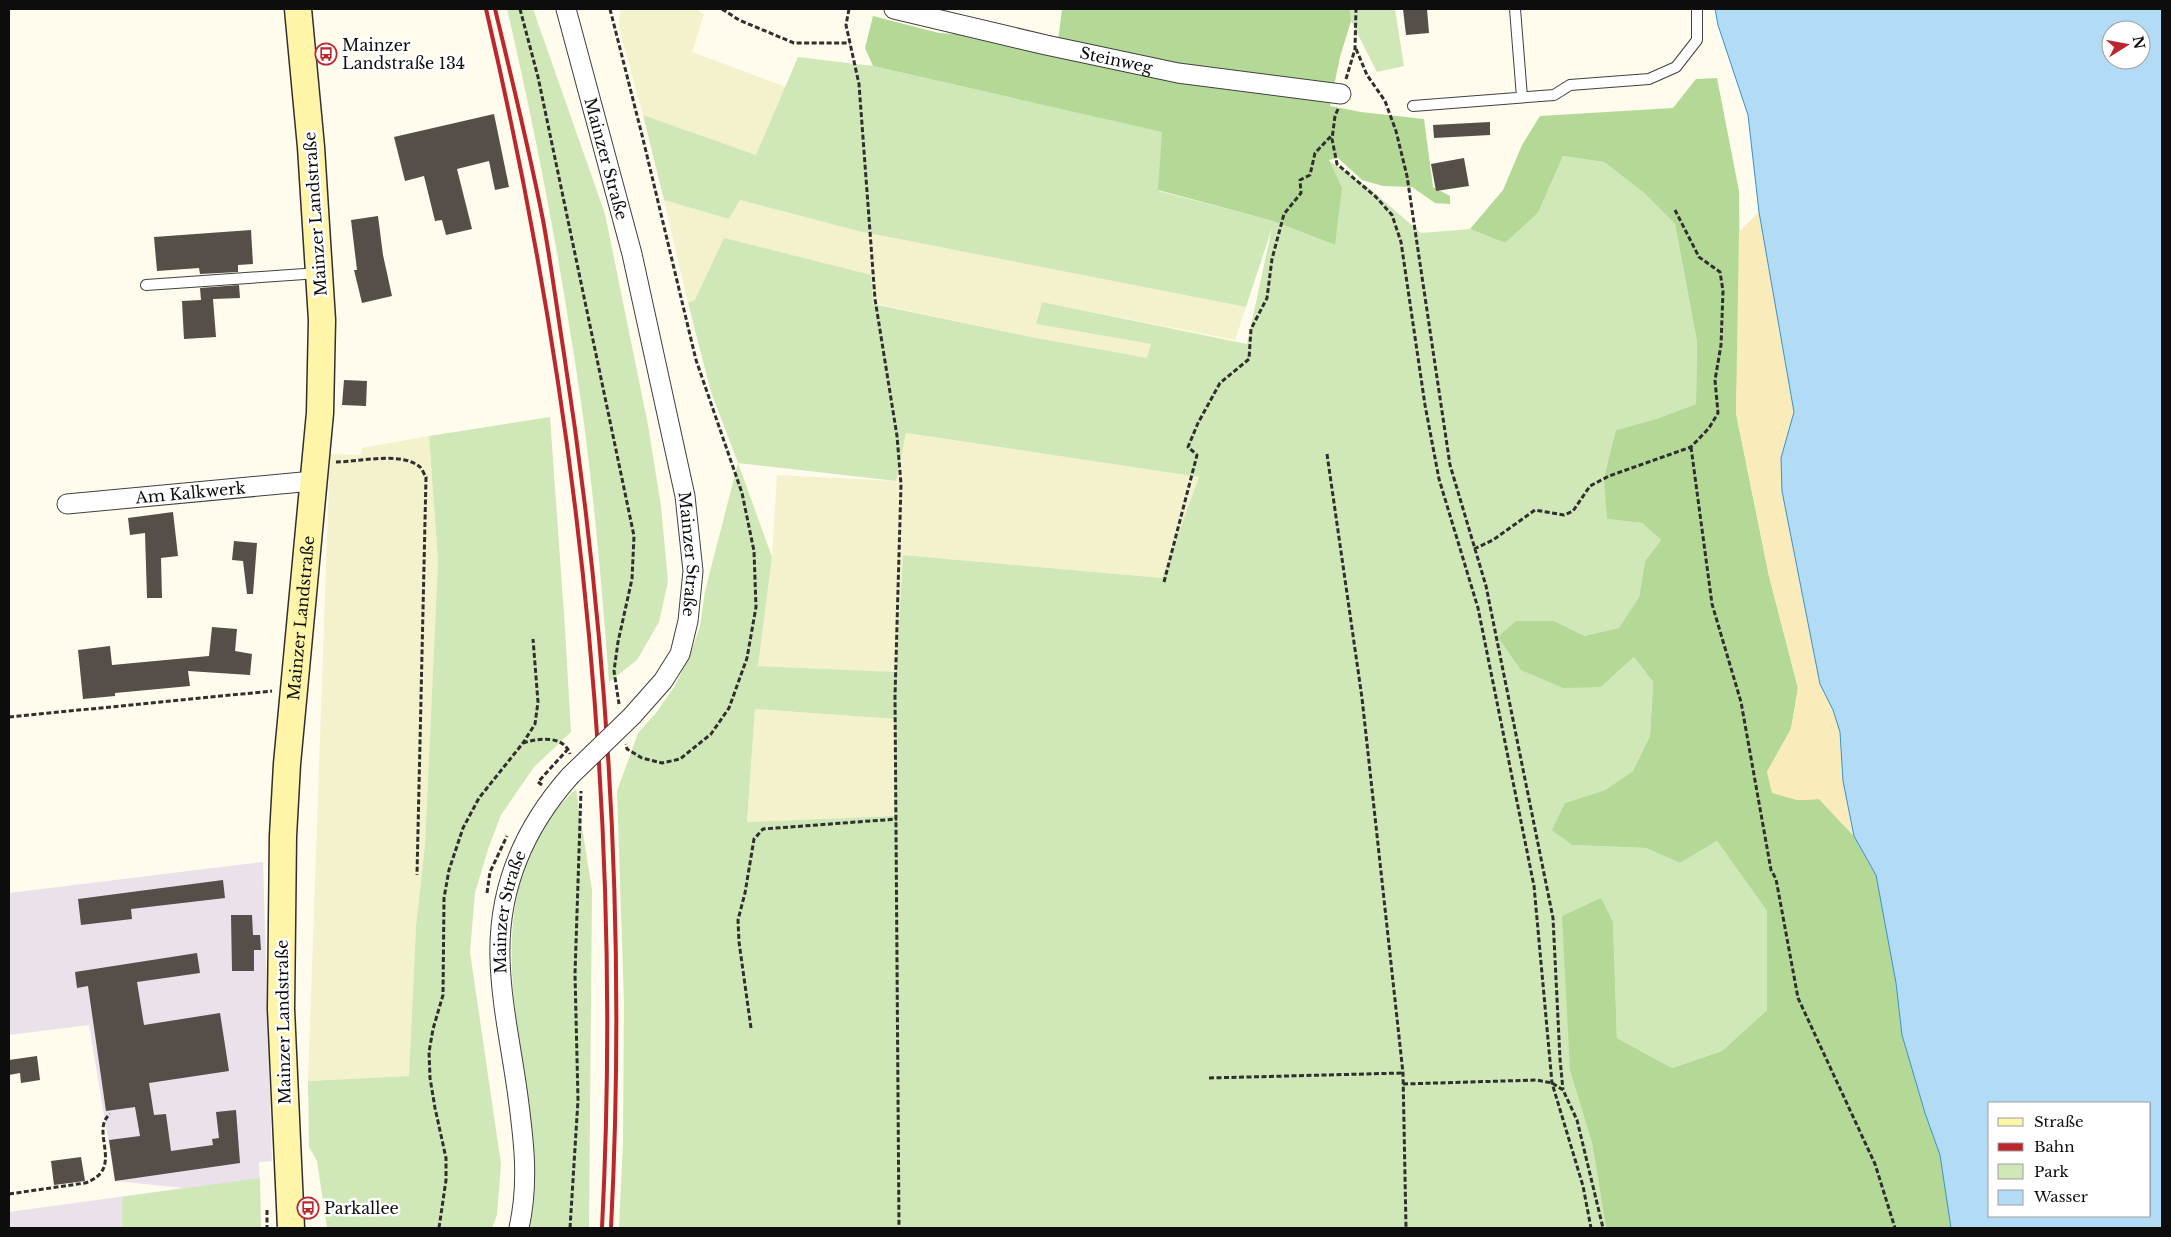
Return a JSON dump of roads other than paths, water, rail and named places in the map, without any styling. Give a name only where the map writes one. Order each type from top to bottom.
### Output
[{"type":"main road","name":"Mainzer Landstraße","points":[[291,1228],[281,1009],[282,868],[287,764],[314,471],[321,366],[320,273],[309,120],[298,9]]},
{"type":"street","name":"Mainzer Straße","points":[[519,1228],[524,1199],[526,1160],[501,979],[500,938],[503,908],[517,858],[532,826],[548,800],[626,713],[663,681],[680,654],[688,620],[693,571],[685,496],[632,254],[566,9]]},
{"type":"street","name":"Steinweg","points":[[894,9],[1046,46],[1178,73],[1341,94]]},
{"type":"street","name":"Am Kalkwerk","points":[[67,504],[314,471]]},
{"type":"lane","points":[[1516,9],[1522,97]]},
{"type":"lane","points":[[1413,106],[1554,95],[1570,85],[1649,79],[1676,67],[1697,40],[1697,9]]},
{"type":"lane","points":[[146,285],[320,273]]},
{"type":"water","points":[[1715,9],[2162,9],[2162,1228],[1951,1228],[1940,1155],[1925,1113],[1902,1035],[1896,983],[1876,875],[1854,836],[1843,781],[1840,732],[1833,710],[1820,684],[1782,491],[1781,458],[1794,412],[1759,212],[1748,115],[1718,25]]},
{"type":"railway","points":[[486,9],[519,159],[546,310],[569,462],[587,614],[599,768],[606,921],[607,1075],[602,1228]]},
{"type":"railway","points":[[495,9],[538,193],[546,237],[580,463],[603,681],[615,899],[615,1118],[611,1228]]},
{"type":"place","name":"Mainzer Landstraße 134","points":[[326,54]]},
{"type":"place","name":"Parkallee","points":[[308,1208]]}]
